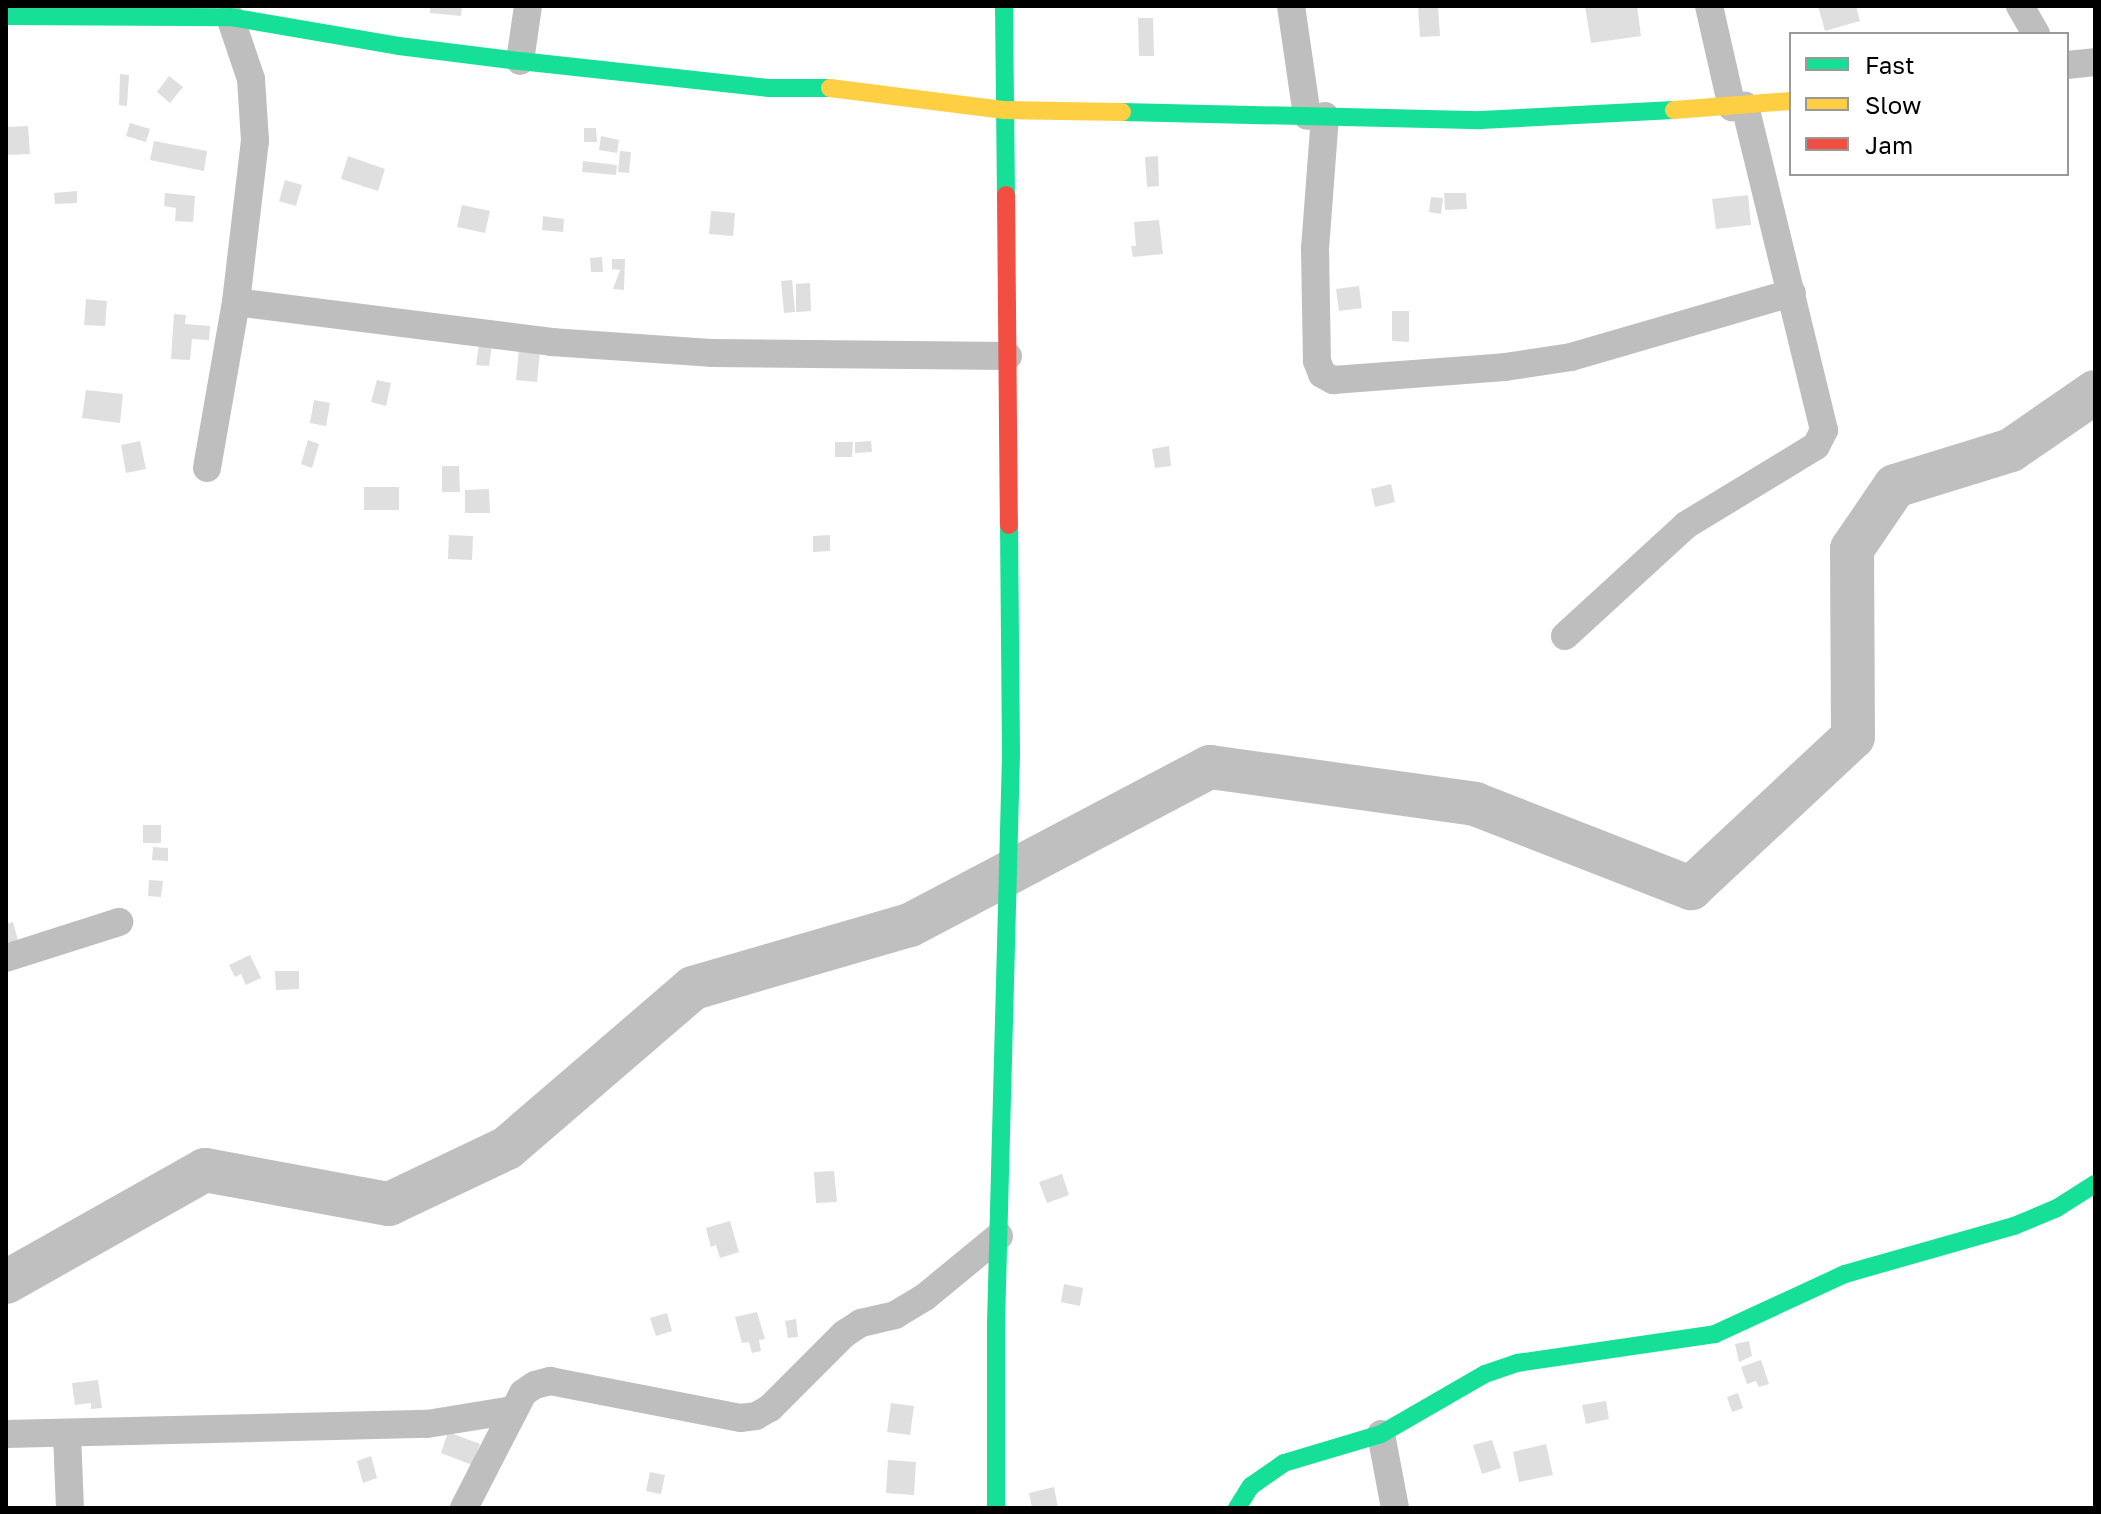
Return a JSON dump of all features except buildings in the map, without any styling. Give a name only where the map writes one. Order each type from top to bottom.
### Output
[{"type":"street","points":[[520,61],[528,6]]},
{"type":"street","points":[[996,1508],[999,1236],[1011,754],[1004,6]]},
{"type":"street","points":[[1291,6],[1316,116],[1317,361],[1322,374],[1333,380],[1505,367],[1571,357],[1792,293]]},
{"type":"street","points":[[1565,636],[1686,525],[1816,446],[1824,430],[1822,410],[1792,293],[1709,6]]},
{"type":"street","points":[[2020,6],[2035,32]]},
{"type":"street","points":[[6,16],[175,11],[230,17],[399,46],[520,61],[769,88],[852,88],[1005,110],[1567,118],[1789,101]]},
{"type":"street","points":[[207,468],[236,302],[255,141],[251,79],[230,17]]},
{"type":"street","points":[[2069,65],[2095,62]]},
{"type":"street","points":[[236,302],[551,342],[711,353],[1008,356]]},
{"type":"street","points":[[6,958],[119,922]]},
{"type":"street","points":[[1237,1508],[1251,1486],[1284,1463],[1381,1434],[1496,1370],[1517,1363],[1715,1334],[1845,1274],[2014,1226],[2057,1208],[2095,1184]]},
{"type":"street","points":[[464,1508],[523,1393],[550,1381],[740,1418],[756,1416],[770,1408],[844,1334],[861,1323],[895,1315],[925,1297],[999,1236]]},
{"type":"street","points":[[6,1434],[427,1424],[513,1410]]},
{"type":"street","points":[[67,1434],[70,1508]]},
{"type":"street","points":[[1381,1434],[1395,1508]]},
{"type":"waterway","points":[[6,1282],[205,1170],[389,1204],[507,1148],[693,988],[910,925],[1210,767],[1475,804],[1691,888],[1853,737],[1852,549],[1895,486],[2011,450],[2095,392]]},
{"type":"traffic: fast","points":[[1004,6],[1006,195]]},
{"type":"traffic: fast","points":[[6,16],[230,17],[399,46],[520,61],[769,88],[830,88]]},
{"type":"traffic: fast","points":[[1122,112],[1481,120],[1674,110]]},
{"type":"traffic: fast","points":[[996,1508],[996,1324],[1011,754],[1009,525]]},
{"type":"traffic: fast","points":[[1237,1508],[1251,1486],[1284,1463],[1381,1434],[1485,1374],[1517,1363],[1715,1334],[1845,1274],[2014,1226],[2057,1208],[2095,1184]]},
{"type":"traffic: slow","points":[[830,88],[1005,110],[1122,112]]},
{"type":"traffic: slow","points":[[1674,110],[1789,101]]},
{"type":"traffic: jam","points":[[1006,195],[1009,525]]}]
